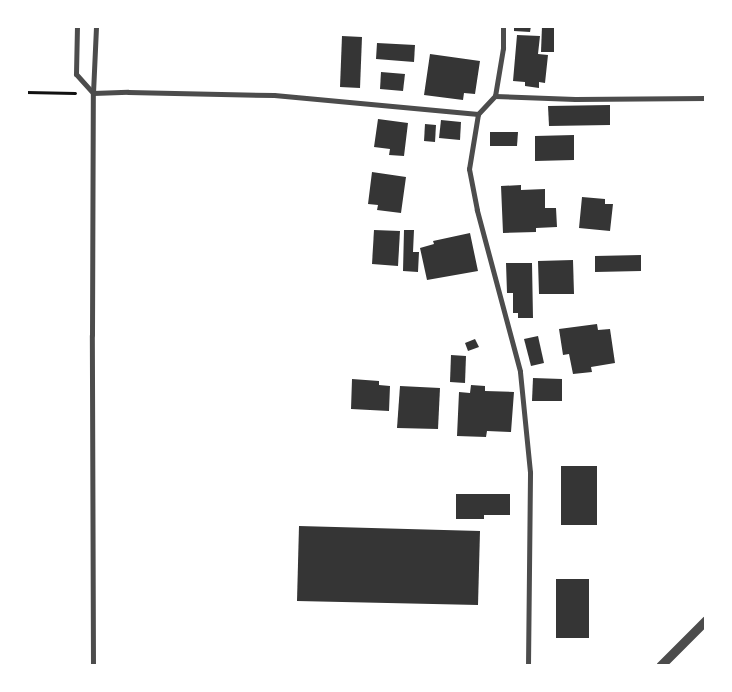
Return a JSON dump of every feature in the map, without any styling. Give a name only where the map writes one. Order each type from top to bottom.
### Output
[{"type":"street","points":[[77,26],[76,74],[93,93],[274,95],[478,114]]},
{"type":"street","points":[[93,666],[93,93],[96,26]]},
{"type":"street","points":[[503,26],[503,48],[495,96],[478,114],[469,169],[477,210],[520,371],[530,472],[528,666]]},
{"type":"street","points":[[495,96],[706,98]]},
{"type":"street","points":[[660,666],[706,620]]},
{"type":"path","points":[[26,92],[93,93]]},
{"type":"building","points":[[514,26],[531,26],[530,32],[514,31]]},
{"type":"building","points":[[542,26],[554,26],[554,52],[541,52]]},
{"type":"building","points":[[517,35],[540,36],[538,54],[548,55],[545,83],[539,82],[539,88],[525,86],[525,82],[513,81]]},
{"type":"building","points":[[342,36],[362,37],[360,88],[340,87]]},
{"type":"building","points":[[377,43],[415,45],[414,62],[376,59]]},
{"type":"building","points":[[430,54],[480,61],[475,94],[464,93],[463,100],[424,95]]},
{"type":"building","points":[[381,72],[405,74],[403,91],[380,89]]},
{"type":"building","points":[[610,105],[610,125],[549,126],[548,106]]},
{"type":"building","points":[[378,119],[408,123],[404,156],[389,155],[390,149],[374,147]]},
{"type":"building","points":[[441,120],[461,122],[460,140],[439,138]]},
{"type":"building","points":[[425,124],[436,125],[435,142],[424,141]]},
{"type":"building","points":[[490,132],[518,132],[517,146],[490,146]]},
{"type":"building","points":[[574,135],[574,160],[535,161],[535,136]]},
{"type":"building","points":[[372,172],[406,177],[401,213],[377,210],[378,205],[368,204]]},
{"type":"building","points":[[521,185],[521,190],[545,189],[545,208],[556,208],[557,227],[536,228],[536,232],[503,233],[501,186]]},
{"type":"building","points":[[582,197],[605,199],[605,204],[613,204],[610,231],[579,228]]},
{"type":"building","points":[[374,230],[400,231],[398,266],[372,264]]},
{"type":"building","points":[[404,230],[414,230],[413,252],[419,252],[418,272],[403,271]]},
{"type":"building","points":[[470,233],[478,271],[427,280],[420,248],[434,244],[433,241]]},
{"type":"building","points":[[641,255],[641,271],[595,272],[595,256]]},
{"type":"building","points":[[573,260],[574,294],[539,294],[538,261]]},
{"type":"building","points":[[506,263],[532,263],[533,318],[518,318],[518,313],[513,313],[513,293],[507,293]]},
{"type":"building","points":[[597,324],[598,330],[610,329],[615,363],[591,367],[592,372],[573,374],[569,354],[563,355],[559,329]]},
{"type":"building","points":[[538,336],[544,363],[531,366],[524,339]]},
{"type":"building","points":[[475,339],[479,347],[468,351],[465,343]]},
{"type":"building","points":[[451,355],[466,356],[465,383],[450,382]]},
{"type":"building","points":[[533,378],[562,379],[562,401],[532,401]]},
{"type":"building","points":[[352,379],[379,381],[379,385],[390,386],[389,411],[351,409]]},
{"type":"building","points":[[471,385],[485,386],[485,391],[514,392],[511,432],[487,431],[486,437],[457,436],[459,392],[470,393]]},
{"type":"building","points":[[400,386],[440,388],[438,429],[397,428]]},
{"type":"building","points":[[561,466],[597,466],[597,525],[561,525]]},
{"type":"building","points":[[456,494],[510,494],[510,515],[484,515],[484,519],[456,519]]},
{"type":"building","points":[[299,526],[480,531],[478,605],[297,601]]},
{"type":"building","points":[[556,579],[589,579],[589,638],[556,638]]}]
